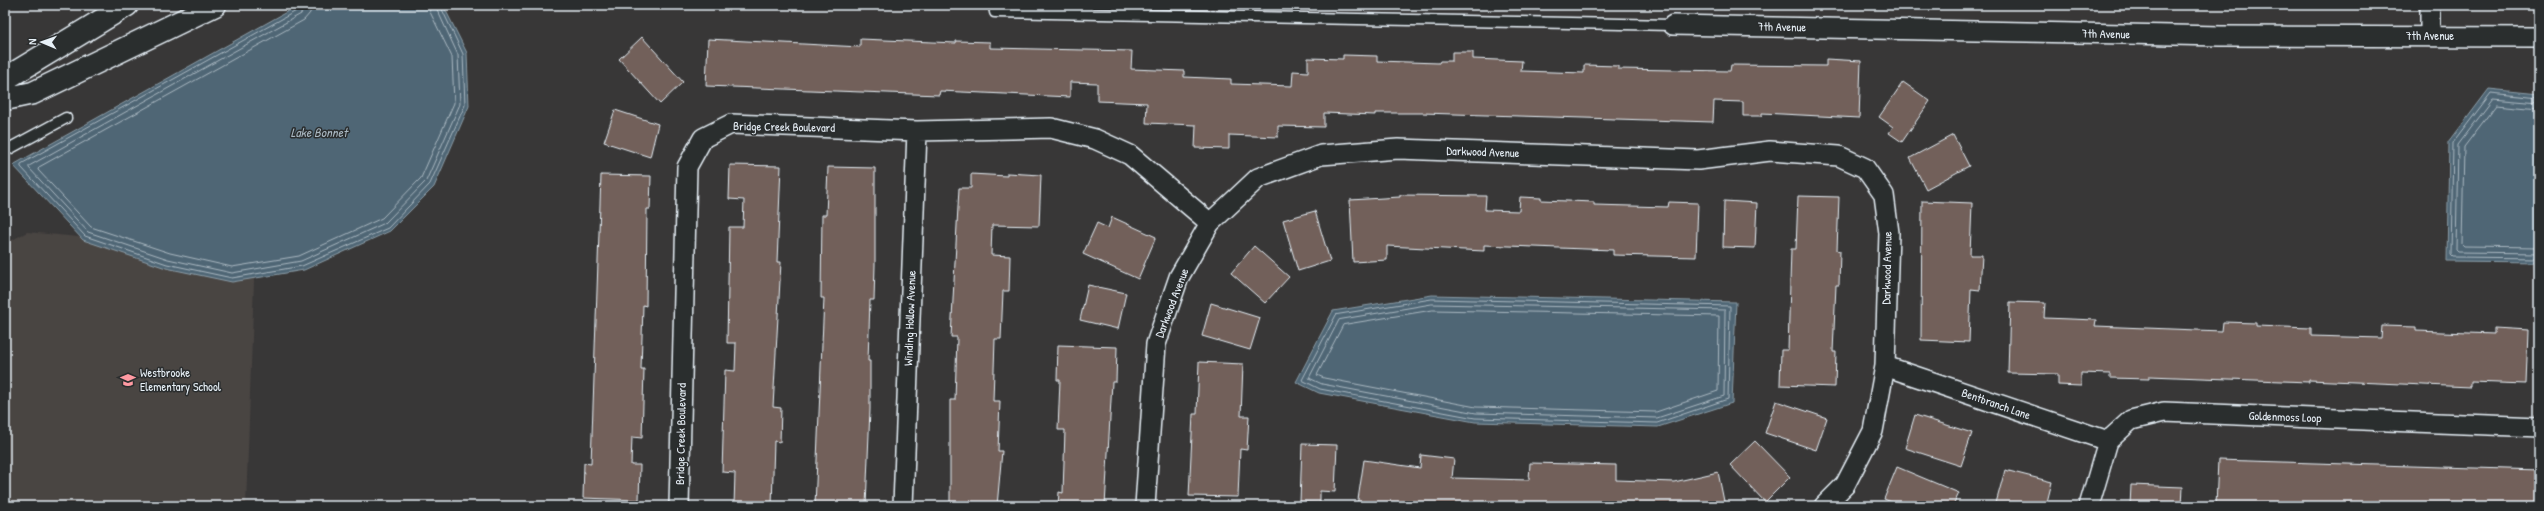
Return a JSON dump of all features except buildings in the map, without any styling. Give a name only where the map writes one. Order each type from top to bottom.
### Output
[{"type":"highway","points":[[5,80],[126,5]]},
{"type":"highway","points":[[5,99],[33,93],[215,5]]},
{"type":"street","points":[[2430,5],[2430,36]]},
{"type":"street","name":"7th Avenue","points":[[1673,25],[2221,36],[2539,37]]},
{"type":"street","name":"Bridge Creek Boulevard","points":[[679,506],[687,167],[703,138],[731,124],[917,131],[1051,128],[1095,139],[1130,156],[1210,223]]},
{"type":"street","name":"Winding Hollow Avenue","points":[[903,506],[917,131]]},
{"type":"street","name":"Darkwood Avenue","points":[[1145,506],[1156,344],[1179,277],[1210,223],[1258,178],[1321,155],[1398,149],[1698,160],[1770,151],[1839,156],[1865,168],[1884,195],[1889,233],[1885,366],[1873,431],[1845,485],[1824,506]]},
{"type":"street","name":"Bentbranch Lane","points":[[1885,366],[2108,441]]},
{"type":"street","name":"Goldenmoss Loop","points":[[2108,441],[2130,420],[2164,412],[2539,427]]},
{"type":"street","points":[[2089,506],[2108,441]]},
{"type":"lane","points":[[994,5],[995,12],[1673,25]]},
{"type":"lane","points":[[5,151],[66,118]]},
{"type":"shaded area","name":"Westbrooke Elementary School","points":[[27,232],[255,254],[246,506],[5,506],[5,244]]},
{"type":"water","name":"Lake Bonnet","points":[[299,5],[443,5],[467,53],[469,106],[434,187],[390,231],[304,270],[232,282],[166,268],[83,240],[13,165]]},
{"type":"water","points":[[2489,89],[2539,94],[2539,262],[2447,261],[2449,142]]},
{"type":"water","points":[[1432,295],[1736,302],[1732,403],[1658,427],[1475,422],[1319,393],[1296,382],[1333,311]]},
{"type":"place","name":"Westbrooke Elementary School","points":[[128,380]]}]
